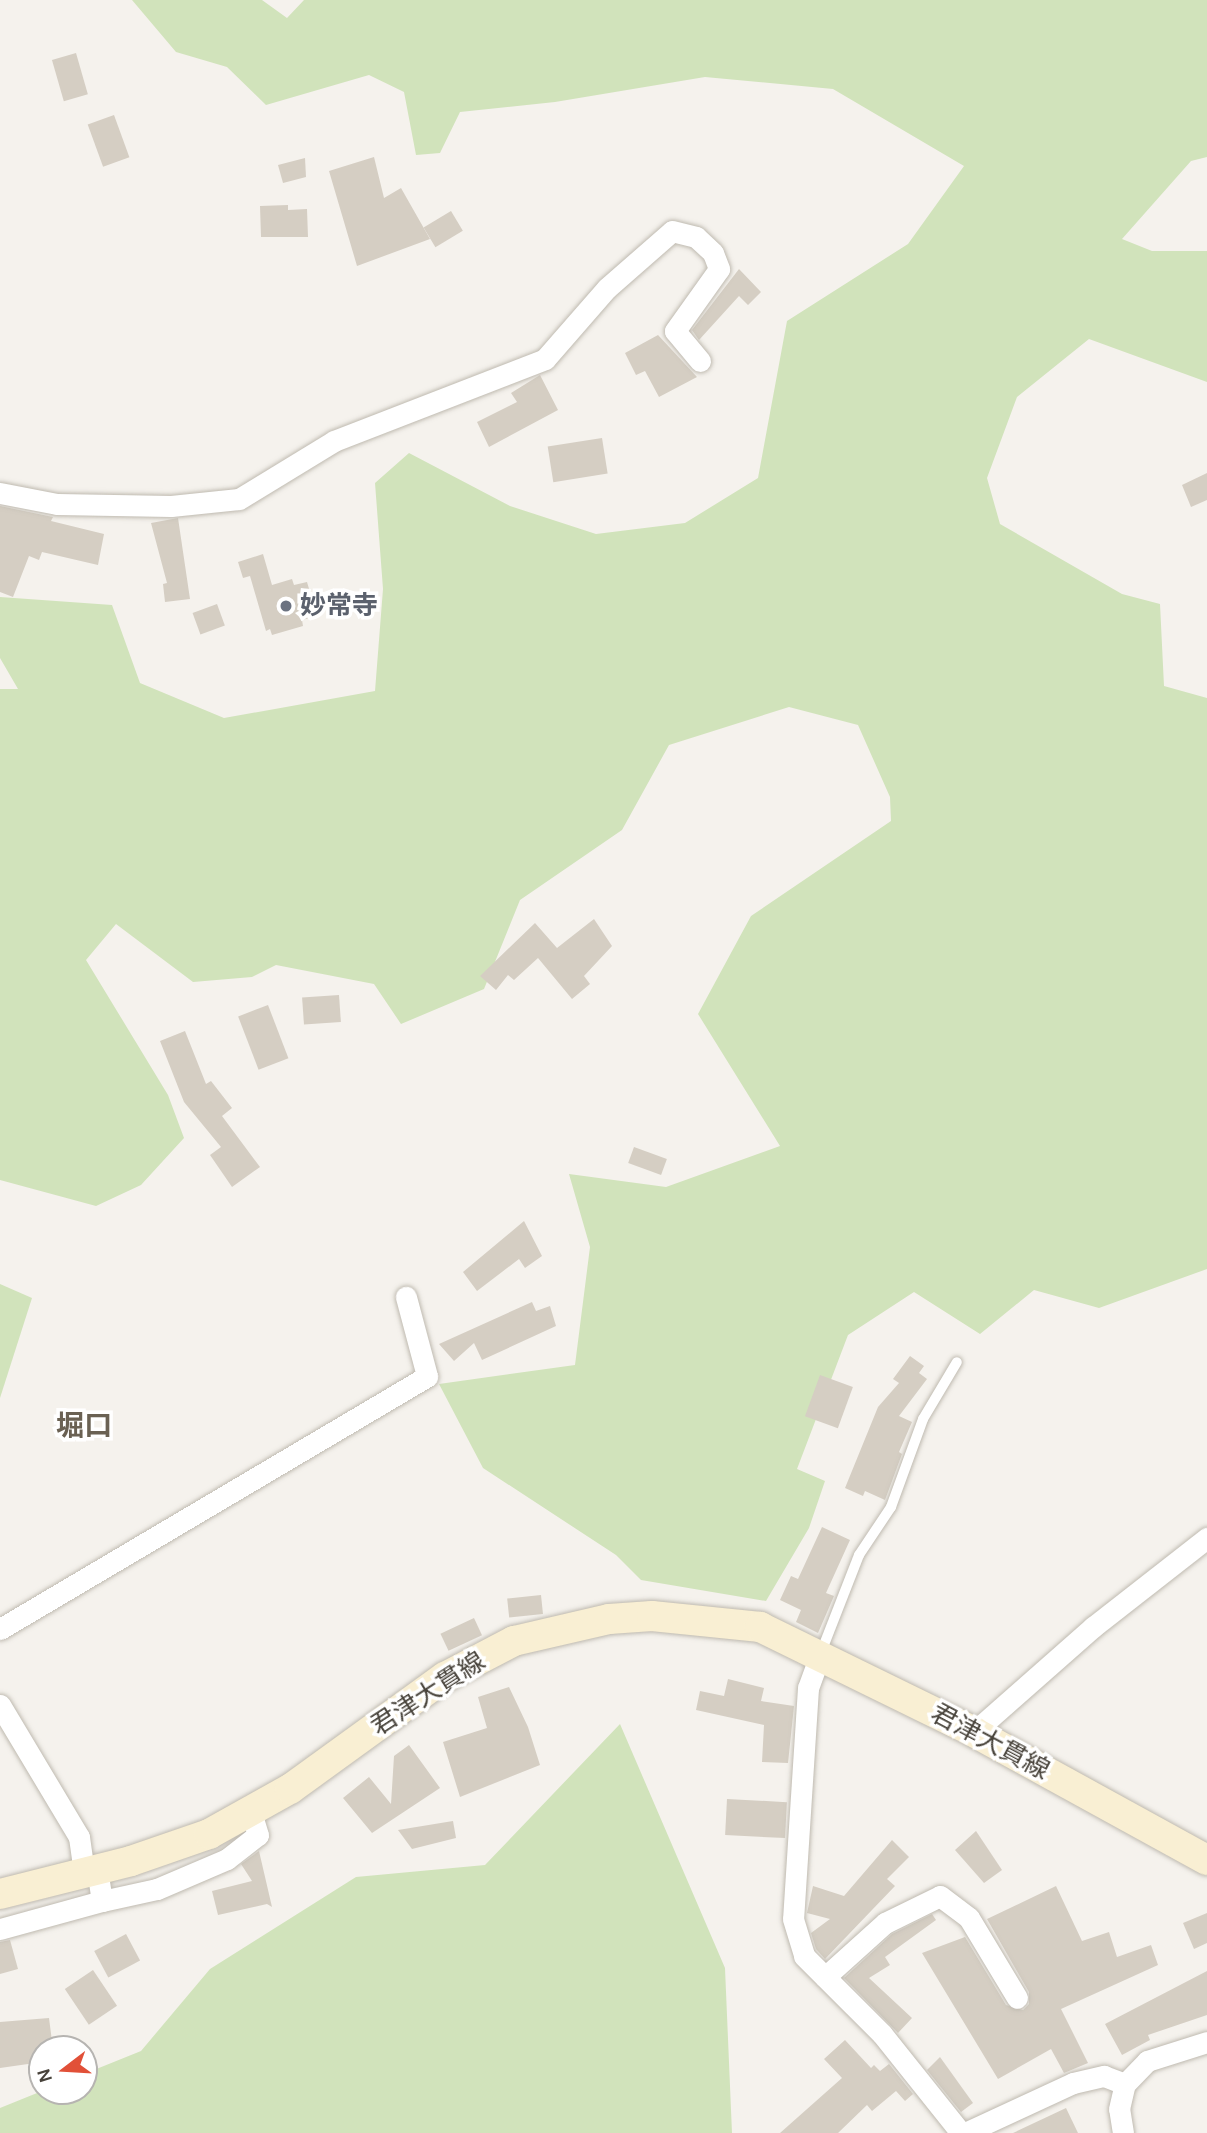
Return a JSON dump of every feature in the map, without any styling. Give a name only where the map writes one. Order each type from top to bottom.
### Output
[{"type":"main road","name":"君津大貫線","points":[[0,1894],[178,1846],[251,1812],[444,1677],[514,1642],[563,1627],[620,1618],[694,1617],[760,1627],[974,1732],[1207,1860]]},
{"type":"street","points":[[0,493],[57,504],[171,506],[239,499],[334,441],[545,359],[607,288],[672,231],[696,237],[713,253],[719,270],[675,331],[700,360]]},
{"type":"street","points":[[0,1629],[427,1376],[406,1297]]},
{"type":"street","points":[[974,1732],[1093,1627],[1207,1538]]},
{"type":"street","points":[[820,1655],[808,1688],[793,1919],[804,1956],[882,2034],[963,2133],[1073,2083],[1104,2076],[1125,2084]]},
{"type":"street","points":[[0,1705],[79,1837],[102,1901]]},
{"type":"street","points":[[0,1929],[157,1889],[228,1859],[258,1835],[251,1812]]},
{"type":"street","points":[[825,1977],[885,1923],[940,1896],[968,1918],[1017,1998]]},
{"type":"street","points":[[1123,2133],[1119,2109],[1125,2084],[1147,2061],[1207,2042]]},
{"type":"lane","points":[[820,1655],[859,1555],[891,1507],[923,1419],[957,1362]]},
{"type":"green space","points":[[132,0],[262,0],[287,18],[304,0],[1207,0],[1207,157],[1191,161],[1122,239],[1152,251],[1207,251],[1207,382],[1089,339],[1017,397],[987,478],[1000,524],[1122,594],[1160,604],[1164,686],[1207,698],[1207,1269],[1099,1308],[1034,1290],[980,1334],[914,1292],[848,1335],[797,1469],[825,1481],[809,1528],[766,1601],[641,1580],[616,1555],[483,1468],[439,1384],[575,1365],[590,1247],[569,1174],[666,1187],[780,1146],[698,1014],[751,916],[891,821],[890,797],[858,725],[789,707],[669,745],[622,830],[520,900],[484,989],[401,1024],[374,984],[276,965],[252,977],[193,982],[116,924],[86,960],[168,1095],[184,1138],[141,1185],[96,1206],[0,1180],[0,689],[18,689],[0,658],[0,597],[112,605],[140,683],[224,718],[375,691],[383,589],[375,483],[409,453],[510,506],[596,534],[685,523],[758,478],[787,321],[908,244],[964,166],[833,89],[705,77],[555,102],[460,112],[440,153],[416,155],[404,92],[369,75],[266,105],[227,67],[176,52]]},
{"type":"green space","points":[[0,1284],[32,1298],[0,1398]]},
{"type":"green space","points":[[620,1724],[725,1968],[732,2133],[0,2133],[0,2108],[28,2097],[28,2105],[98,2105],[98,2068],[141,2051],[210,1969],[356,1877],[485,1865]]},
{"type":"building","points":[[76,53],[88,94],[64,101],[52,60]]},
{"type":"building","points":[[114,115],[129,157],[103,167],[88,125]]},
{"type":"building","points":[[374,157],[384,198],[401,188],[430,239],[357,266],[329,171]]},
{"type":"building","points":[[305,158],[306,177],[283,183],[278,165]]},
{"type":"building","points":[[288,205],[288,210],[307,209],[308,237],[261,237],[260,206]]},
{"type":"building","points":[[451,211],[463,231],[435,247],[424,227]]},
{"type":"building","points":[[739,269],[761,292],[748,305],[739,296],[699,340],[692,330]]},
{"type":"building","points":[[658,335],[697,377],[659,397],[645,371],[636,375],[625,353]]},
{"type":"building","points":[[540,375],[558,410],[489,447],[477,422],[517,402],[511,393]]},
{"type":"building","points":[[602,438],[608,474],[553,482],[548,447]]},
{"type":"building","points":[[1207,473],[1207,500],[1191,507],[1182,485]]},
{"type":"building","points":[[0,506],[53,517],[51,521],[104,534],[98,565],[42,552],[39,560],[29,556],[13,597],[0,592]]},
{"type":"building","points":[[178,518],[190,599],[165,602],[163,584],[167,583],[151,523]]},
{"type":"building","name":"妙常寺","points":[[263,554],[272,585],[292,579],[294,585],[307,582],[317,616],[302,620],[303,626],[272,635],[270,629],[266,631],[250,576],[243,578],[238,562]]},
{"type":"building","points":[[217,604],[225,626],[200,635],[193,613]]},
{"type":"building","points":[[594,919],[612,946],[584,976],[590,984],[572,999],[538,958],[514,980],[508,975],[496,990],[480,976],[535,923],[557,948]]},
{"type":"building","points":[[339,995],[341,1022],[304,1025],[302,998]]},
{"type":"building","points":[[268,1005],[288,1058],[259,1070],[238,1016]]},
{"type":"building","points":[[185,1031],[206,1084],[211,1081],[232,1108],[222,1116],[260,1167],[232,1187],[210,1155],[221,1147],[184,1102],[160,1041]]},
{"type":"building","points":[[634,1147],[667,1159],[661,1175],[628,1163]]},
{"type":"building","points":[[524,1221],[542,1256],[525,1268],[519,1259],[477,1291],[463,1272]]},
{"type":"building","points":[[532,1302],[536,1311],[550,1306],[556,1326],[482,1360],[474,1343],[454,1361],[439,1344]]},
{"type":"building","points":[[910,1356],[924,1366],[919,1373],[927,1379],[899,1416],[912,1422],[899,1452],[902,1454],[885,1500],[865,1491],[863,1496],[845,1488],[878,1407],[899,1383],[893,1379]]},
{"type":"building","points":[[820,1375],[853,1387],[838,1428],[805,1416]]},
{"type":"building","points":[[822,1527],[850,1540],[826,1593],[834,1596],[818,1633],[796,1622],[801,1610],[780,1600],[791,1576],[798,1579]]},
{"type":"building","points":[[541,1595],[543,1614],[509,1617],[507,1599]]},
{"type":"building","points":[[474,1618],[482,1635],[448,1651],[440,1634]]},
{"type":"building","points":[[728,1679],[764,1688],[761,1701],[794,1706],[788,1763],[762,1762],[764,1725],[696,1710],[700,1691],[724,1696]]},
{"type":"building","points":[[509,1687],[528,1727],[540,1765],[460,1797],[443,1742],[487,1728],[478,1697]]},
{"type":"building","points":[[409,1745],[440,1788],[372,1833],[343,1798],[369,1777],[391,1804],[394,1756]]},
{"type":"building","points":[[727,1799],[787,1802],[785,1838],[725,1835]]},
{"type":"building","points":[[453,1821],[456,1838],[412,1849],[398,1830]]},
{"type":"building","points":[[976,1831],[1002,1870],[984,1883],[955,1850]]},
{"type":"building","points":[[892,1840],[909,1857],[887,1879],[895,1886],[825,1959],[816,1949],[811,1933],[830,1919],[807,1913],[813,1886],[844,1896]]},
{"type":"building","points":[[259,1851],[272,1907],[267,1904],[218,1915],[212,1891],[252,1881],[241,1864]]},
{"type":"building","points":[[1056,1886],[1082,1941],[1109,1932],[1117,1957],[1151,1945],[1158,1965],[1061,2009],[1088,2063],[1064,2073],[1051,2049],[998,2079],[922,1953],[965,1937],[1006,2005],[1023,2010],[1029,2004],[1029,1992],[987,1919]]},
{"type":"building","points":[[1207,1913],[1207,1943],[1194,1949],[1183,1923]]},
{"type":"building","points":[[932,1914],[936,1920],[885,1957],[890,1965],[869,1978],[912,2018],[898,2033],[844,1978],[892,1934]]},
{"type":"building","points":[[126,1934],[140,1960],[108,1977],[94,1951]]},
{"type":"building","points":[[10,1940],[18,1969],[0,1974],[0,1942]]},
{"type":"building","points":[[93,1970],[117,2006],[89,2025],[65,1989]]},
{"type":"building","points":[[1207,1971],[1207,2015],[1148,2035],[1150,2040],[1122,2055],[1105,2024]]},
{"type":"building","points":[[49,2018],[51,2035],[28,2035],[28,2064],[0,2068],[0,2022]]},
{"type":"building","points":[[845,2040],[871,2068],[874,2065],[880,2071],[889,2064],[913,2094],[905,2101],[896,2091],[872,2111],[867,2105],[838,2133],[780,2133],[842,2078],[824,2059]]},
{"type":"building","points":[[940,2057],[973,2103],[961,2112],[927,2070]]},
{"type":"building","points":[[1066,2108],[1078,2133],[1013,2133]]},
{"type":"place","name":"妙常寺","points":[[286,606]]},
{"type":"district","name":"堀口","points":[[84,1426]]}]
